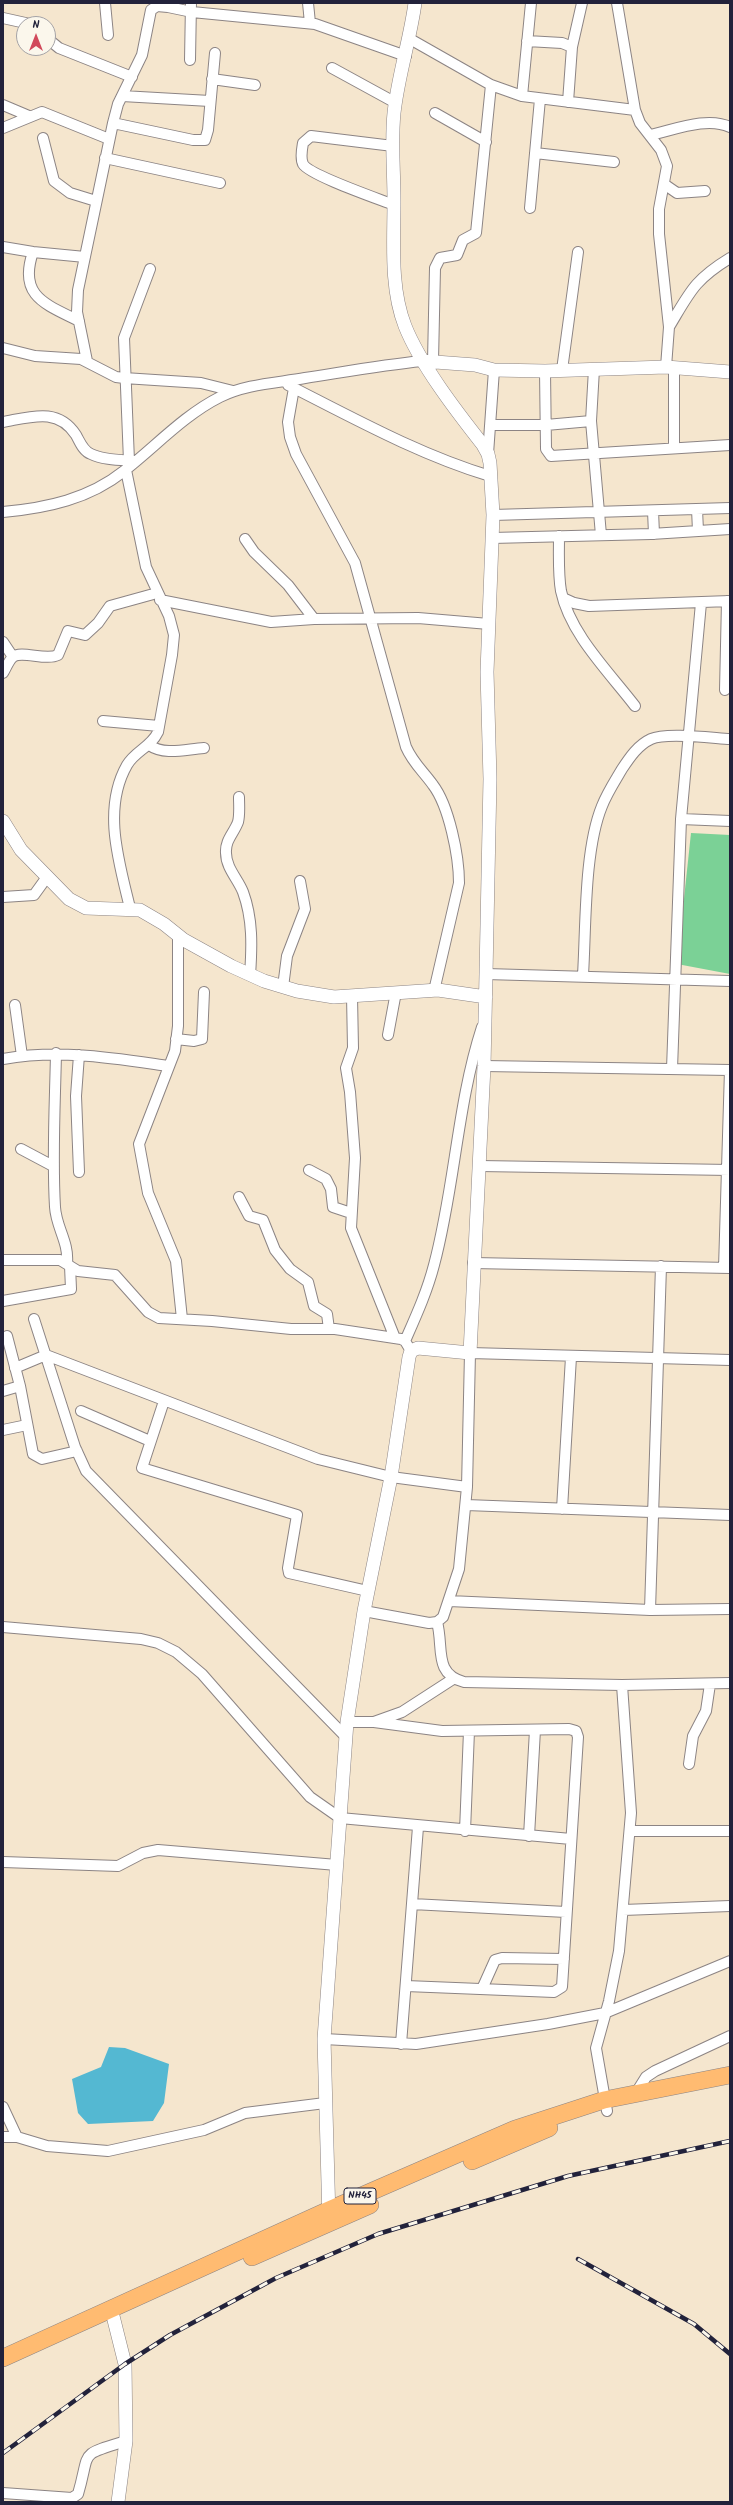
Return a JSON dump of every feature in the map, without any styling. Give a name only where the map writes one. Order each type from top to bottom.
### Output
[{"type":"highway","name":"NH45","points":[[3,2358],[112,2313],[329,2216],[636,2093],[730,2075]]},
{"type":"highway","name":"NH45","points":[[605,2106],[730,2087]]},
{"type":"highway","name":"NH45","points":[[3,2369],[112,2313]]},
{"type":"street","points":[[105,3],[108,35]]},
{"type":"street","points":[[308,3],[310,23]]},
{"type":"street","points":[[415,3],[410,39],[396,103],[393,146],[397,297],[405,326],[488,454]]},
{"type":"street","points":[[522,96],[531,3]]},
{"type":"street","points":[[568,102],[572,47],[582,3]]},
{"type":"street","points":[[617,3],[635,110],[640,123],[665,158],[666,166],[664,184],[659,209],[659,234],[669,326],[674,447]]},
{"type":"street","points":[[87,361],[78,321],[78,290],[113,123],[122,96],[142,55],[149,12],[157,5],[310,23],[329,27],[406,56]]},
{"type":"street","points":[[190,60],[193,10]]},
{"type":"street","points":[[3,18],[16,21]]},
{"type":"street","points":[[410,39],[491,85],[522,96],[635,110]]},
{"type":"street","points":[[527,41],[562,43],[572,47]]},
{"type":"street","points":[[56,46],[132,77]]},
{"type":"street","points":[[113,123],[200,141],[205,140],[207,136],[215,53]]},
{"type":"street","points":[[332,68],[396,103]]},
{"type":"street","points":[[212,79],[255,85]]},
{"type":"street","points":[[428,361],[435,268],[440,258],[457,255],[463,240],[476,233],[491,85]]},
{"type":"street","points":[[122,96],[210,101]]},
{"type":"street","points":[[530,208],[540,99]]},
{"type":"street","points":[[3,105],[29,116]]},
{"type":"street","points":[[3,128],[29,116],[42,112],[49,113],[109,139]]},
{"type":"street","points":[[435,113],[486,142]]},
{"type":"street","points":[[650,135],[702,123],[720,123],[730,126]]},
{"type":"street","points":[[393,146],[311,136],[303,143],[302,159],[304,166],[322,176],[394,205]]},
{"type":"street","points":[[44,138],[54,182],[70,193],[96,201]]},
{"type":"street","points":[[535,153],[614,162]]},
{"type":"street","points":[[105,158],[220,183]]},
{"type":"street","points":[[664,184],[677,193],[704,192]]},
{"type":"street","points":[[3,247],[34,252],[85,257]]},
{"type":"street","points":[[34,252],[28,272],[32,290],[43,303],[78,321]]},
{"type":"street","points":[[562,370],[578,252]]},
{"type":"street","points":[[669,326],[694,285],[709,271],[730,258]]},
{"type":"street","points":[[130,908],[116,848],[114,797],[128,762],[149,745],[156,737],[174,640],[172,626],[146,567],[130,464],[124,378],[126,328],[150,269]]},
{"type":"street","points":[[3,348],[36,356],[73,357],[87,361],[116,377],[202,383],[233,391]]},
{"type":"street","points":[[3,512],[39,509],[68,501],[91,492],[218,398],[233,391],[263,384],[428,361],[475,365],[494,370],[545,371],[670,368],[730,372]]},
{"type":"street","points":[[594,369],[591,421],[595,452],[601,535]]},
{"type":"street","points":[[364,1611],[429,1623],[437,1622],[443,1617],[459,1569],[466,1505],[473,1263],[480,1166],[486,997],[490,779],[487,672],[493,515],[488,454],[492,424],[494,370]]},
{"type":"street","points":[[545,371],[546,449],[551,456],[674,447],[730,445]]},
{"type":"street","points":[[282,382],[455,465],[490,476]]},
{"type":"street","points":[[294,388],[288,422],[296,454],[355,563],[372,618],[406,747],[418,769],[433,784],[438,794],[448,822],[459,868],[457,897],[434,991]]},
{"type":"street","points":[[3,422],[41,416],[61,419],[72,429],[85,450],[91,454],[130,464]]},
{"type":"street","points":[[492,424],[546,425],[591,421]]},
{"type":"street","points":[[493,515],[730,508]]},
{"type":"street","points":[[697,509],[698,531]]},
{"type":"street","points":[[653,511],[654,534]]},
{"type":"street","points":[[492,538],[654,534],[730,529]]},
{"type":"street","points":[[559,536],[560,581],[568,614],[583,640],[635,706]]},
{"type":"street","points":[[245,539],[254,552],[288,585],[314,619]]},
{"type":"street","points":[[3,673],[13,657],[22,655],[55,657],[60,653],[68,631],[85,634],[98,623],[110,606],[159,597],[271,622],[314,619],[429,618],[489,624]]},
{"type":"street","points":[[563,598],[574,603],[589,606],[729,601],[725,690]]},
{"type":"street","points":[[672,1069],[681,818],[702,602]]},
{"type":"street","points":[[3,642],[13,657]]},
{"type":"street","points":[[103,721],[159,726]]},
{"type":"street","points":[[583,975],[593,839],[602,807],[630,756],[640,745],[653,738],[688,736],[730,739]]},
{"type":"street","points":[[149,745],[156,750],[166,751],[204,748]]},
{"type":"street","points":[[239,797],[238,820],[227,843],[226,852],[229,867],[242,892],[250,920],[252,936],[250,975]]},
{"type":"street","points":[[681,818],[730,821]]},
{"type":"street","points":[[3,821],[21,850],[47,877],[78,905],[96,909],[130,908],[154,917],[178,936],[250,975],[282,987],[321,996],[352,996],[396,992],[434,991],[486,997]]},
{"type":"street","points":[[3,897],[34,895],[47,877]]},
{"type":"street","points":[[282,987],[287,956],[305,909],[300,881]]},
{"type":"street","points":[[178,936],[176,1039],[169,1066],[143,1130],[140,1151],[148,1193],[176,1261],[182,1319]]},
{"type":"street","points":[[486,974],[583,975],[730,981]]},
{"type":"street","points":[[176,1039],[194,1041],[202,1039],[204,992]]},
{"type":"street","points":[[388,1035],[396,992]]},
{"type":"street","points":[[352,996],[353,1048],[346,1068],[350,1092],[355,1158],[350,1213],[353,1237],[395,1338]]},
{"type":"street","points":[[16,1005],[22,1056]]},
{"type":"street","points":[[329,2216],[324,2039],[347,1722],[364,1611],[391,1477],[408,1346],[435,1264],[471,1067],[485,1020]]},
{"type":"street","points":[[3,1059],[56,1053],[169,1066]]},
{"type":"street","points":[[3,1301],[71,1289],[67,1247],[55,1209],[53,1166],[56,1053]]},
{"type":"street","points":[[79,1055],[76,1096],[79,1172]]},
{"type":"street","points":[[473,1263],[727,1268],[730,1070],[484,1066]]},
{"type":"street","points":[[21,1149],[53,1166]]},
{"type":"street","points":[[480,1166],[729,1170]]},
{"type":"street","points":[[309,1170],[326,1179],[331,1189],[333,1207],[350,1213]]},
{"type":"street","points":[[239,1197],[249,1216],[262,1220],[274,1250],[290,1269],[308,1282],[314,1306],[327,1314],[329,1329]]},
{"type":"street","points":[[3,1260],[55,1260],[69,1265],[78,1271],[115,1275],[151,1315],[159,1318],[291,1330],[329,1329],[395,1338],[408,1346],[418,1348],[470,1353],[571,1357],[730,1360]]},
{"type":"street","points":[[650,1610],[661,1266]]},
{"type":"street","points":[[34,1319],[77,1451],[86,1471],[346,1737]]},
{"type":"street","points":[[7,1336],[20,1386],[31,1448],[37,1458],[77,1451]]},
{"type":"street","points":[[15,1368],[46,1355],[101,1375],[164,1401],[318,1458],[391,1477],[467,1487]]},
{"type":"street","points":[[562,1509],[571,1357]]},
{"type":"street","points":[[3,1391],[20,1386]]},
{"type":"street","points":[[164,1401],[142,1464],[145,1470],[297,1516],[288,1568],[292,1575],[368,1591]]},
{"type":"street","points":[[81,1411],[150,1441]]},
{"type":"street","points":[[3,1430],[27,1425]]},
{"type":"street","points":[[466,1505],[730,1515]]},
{"type":"street","points":[[449,1601],[650,1610],[730,1609]]},
{"type":"street","points":[[437,1622],[443,1665],[446,1674],[453,1679],[464,1682],[622,1685],[730,1683]]},
{"type":"street","points":[[3,1627],[141,1639],[158,1643],[176,1652],[202,1674],[310,1797],[340,1818],[418,1827],[571,1839]]},
{"type":"street","points":[[374,1722],[402,1712],[453,1679]]},
{"type":"street","points":[[689,1764],[693,1736],[706,1711],[710,1684]]},
{"type":"street","points":[[605,2106],[596,2048],[619,1950],[631,1813],[622,1685]]},
{"type":"street","points":[[347,1722],[374,1722],[442,1731],[569,1729],[576,1731],[578,1737],[562,1987],[559,1991],[406,1986]]},
{"type":"street","points":[[529,1836],[535,1730]]},
{"type":"street","points":[[465,1831],[469,1731]]},
{"type":"street","points":[[401,2044],[418,1827]]},
{"type":"street","points":[[630,1832],[730,1831]]},
{"type":"street","points":[[3,1862],[118,1866],[143,1853],[158,1850],[337,1865]]},
{"type":"street","points":[[412,1904],[566,1912]]},
{"type":"street","points":[[623,1910],[730,1906]]},
{"type":"street","points":[[482,1989],[495,1960],[502,1958],[564,1960]]},
{"type":"street","points":[[324,2039],[401,2044],[459,2039],[605,2013],[730,1961]]},
{"type":"street","points":[[636,2093],[646,2077],[655,2070],[730,2036]]},
{"type":"street","points":[[3,2137],[17,2137],[47,2146],[108,2151],[204,2130],[245,2113],[325,2103]]},
{"type":"street","points":[[3,2107],[17,2137]]},
{"type":"street","points":[[112,2313],[125,2364],[126,2441],[118,2502]]},
{"type":"street","points":[[5,2496],[72,2498],[78,2494],[87,2456],[94,2451],[126,2441]]},
{"type":"green space","points":[[691,833],[730,835],[730,974],[677,964]]},
{"type":"water","points":[[109,2047],[125,2048],[169,2064],[164,2103],[153,2121],[88,2124],[78,2113],[72,2079],[101,2067]]},
{"type":"railway","points":[[3,2453],[125,2364],[170,2335],[276,2278],[378,2234],[568,2176],[730,2141]]},
{"type":"railway","points":[[578,2259],[694,2324],[730,2354]]}]
